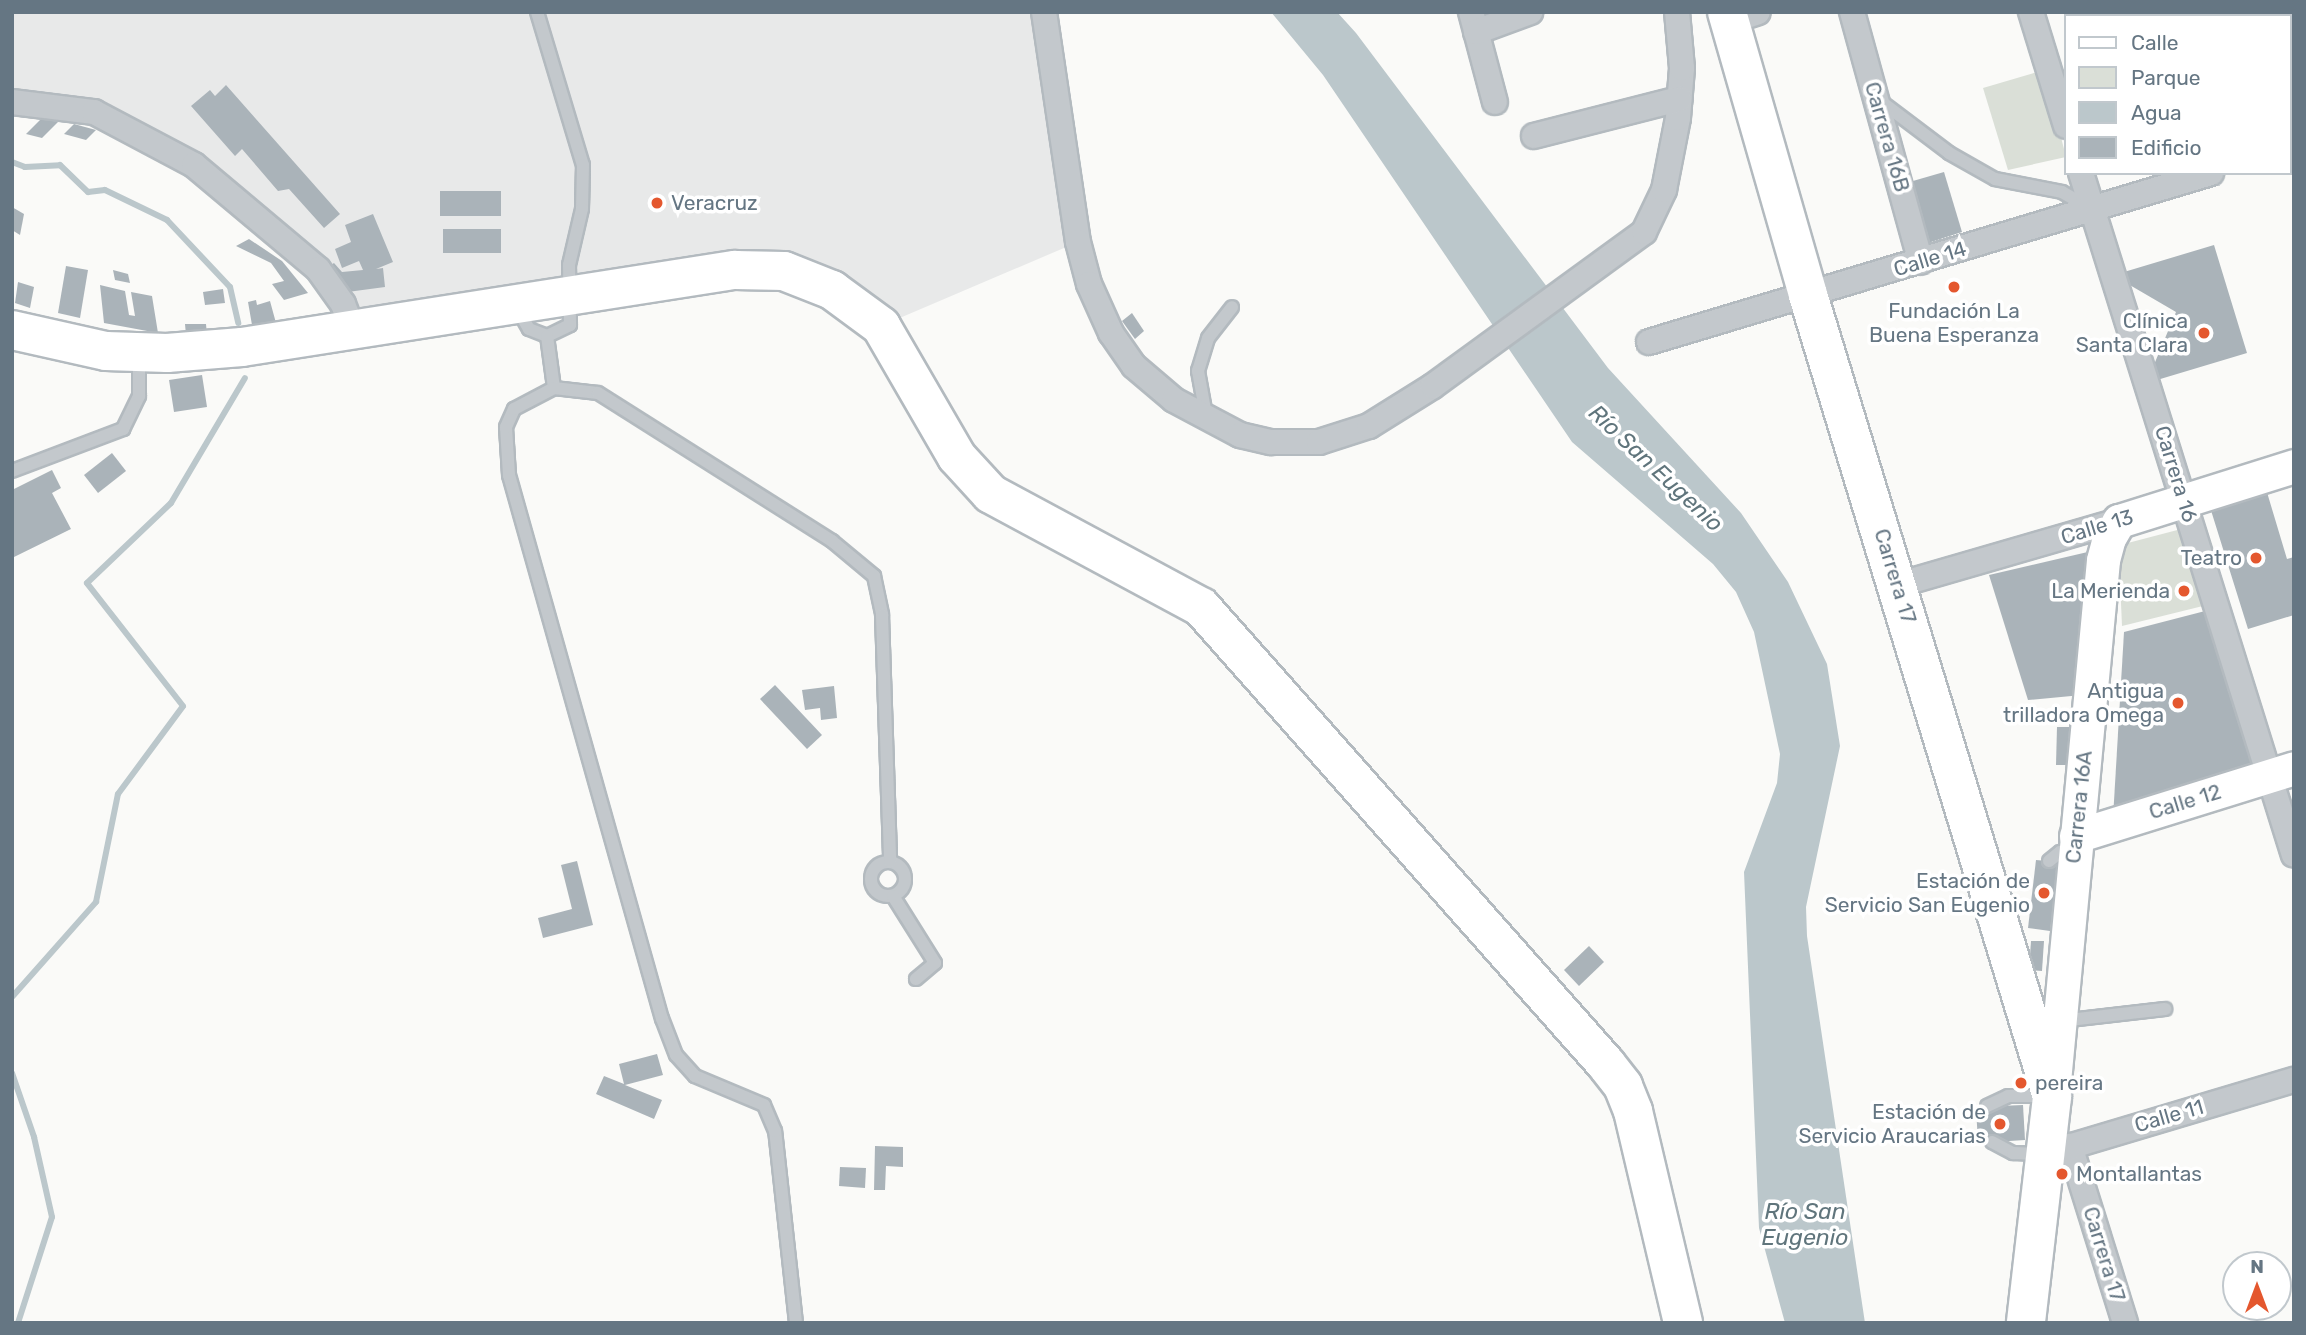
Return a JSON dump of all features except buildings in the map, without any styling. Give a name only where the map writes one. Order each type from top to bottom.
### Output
[{"type":"main road","name":"Carrera 17","points":[[1733,23],[1808,295],[2052,1097]]},
{"type":"main road","points":[[12,330],[106,351],[139,354],[242,347],[735,270],[784,271],[832,290],[881,326],[957,457],[991,494],[1201,607],[1623,1086],[1683,1323]]},
{"type":"main road","name":"Calle 13","points":[[2119,521],[2294,466]]},
{"type":"main road","name":"Carrera 16A","points":[[2052,1097],[2059,1021],[2059,932],[2067,849],[2103,560],[2119,521]]},
{"type":"main road","name":"Calle 12","points":[[2067,849],[2281,773]]},
{"type":"main road","points":[[2026,1323],[2058,1150],[2052,1097]]},
{"type":"street","points":[[1044,12],[1078,242],[1089,284],[1111,333],[1134,366],[1208,421],[1240,435],[1271,442],[1319,442],[1369,426],[1433,386],[1602,266],[1644,232],[1656,213],[1679,99],[1677,12]]},
{"type":"street","points":[[1495,102],[1473,22],[1530,12]]},
{"type":"street","name":"Carrera 16B","points":[[1852,12],[1921,262]]},
{"type":"street","points":[[2031,12],[2064,119]]},
{"type":"street","points":[[1534,136],[1679,99]]},
{"type":"street","points":[[12,102],[94,111],[194,165],[318,269],[343,304],[352,330]]},
{"type":"street","name":"Carrera 16","points":[[2082,175],[2185,500],[2281,773],[2294,855]]},
{"type":"street","name":"Calle 14","points":[[1649,342],[2205,175]]},
{"type":"street","name":"Calle 13","points":[[1898,585],[2119,521]]},
{"type":"street","name":"Calle 11","points":[[2058,1150],[2294,1080]]},
{"type":"street","name":"Carrera 17","points":[[2058,1150],[2125,1323]]},
{"type":"lane","points":[[516,304],[529,329],[547,336],[570,325],[569,265],[582,209],[583,165],[537,12]]},
{"type":"lane","points":[[1876,98],[1949,152],[1995,179],[2062,192],[2092,210]]},
{"type":"lane","points":[[1208,421],[1198,371],[1208,338],[1232,307]]},
{"type":"lane","points":[[547,336],[554,388]]},
{"type":"lane","points":[[12,471],[123,429],[139,396],[139,354]]},
{"type":"lane","points":[[796,1323],[775,1131],[764,1105],[695,1076],[676,1055],[509,475],[506,427],[514,409],[554,388],[598,393],[832,541],[874,576],[882,615],[891,862]]},
{"type":"lane","points":[[891,862],[902,869],[905,882],[892,896]]},
{"type":"lane","points":[[891,862],[873,870],[871,884],[879,894],[892,896],[935,963],[916,979]]},
{"type":"lane","points":[[2059,1021],[2165,1009]]},
{"type":"lane","points":[[1987,1106],[2008,1096],[2052,1097]]},
{"type":"lane","points":[[1992,1142],[2013,1153],[2058,1150]]},
{"type":"shaded area","name":"Veracruz","points":[[12,12],[1044,12],[1078,242],[881,326],[784,271],[353,330],[335,290],[130,129],[12,102]]},
{"type":"green space","points":[[2044,70],[2064,157],[2008,170],[1983,88]]},
{"type":"green space","points":[[2185,528],[2207,605],[2122,626],[2119,557],[2124,544]]},
{"type":"water","name":"Río San Eugenio","points":[[1271,12],[1337,12],[1356,33],[1608,368],[1741,513],[1788,582],[1827,664],[1840,746],[1806,907],[1807,936],[1865,1323],[1785,1323],[1759,1228],[1744,872],[1777,783],[1780,754],[1754,632],[1736,592],[1713,564],[1572,442],[1323,75]]},
{"type":"waterway","points":[[12,162],[25,167],[60,165],[88,192],[105,190],[167,220],[230,287],[238,323]]},
{"type":"waterway","points":[[12,997],[96,902],[118,794],[183,706],[87,583],[171,503],[245,378]]},
{"type":"waterway","points":[[12,1073],[34,1137],[52,1217],[18,1323]]},
{"type":"place","name":"Veracruz","points":[[657,203]]},
{"type":"place","name":"Fundación La Buena Esperanza","points":[[1954,287]]},
{"type":"place","name":"Clínica Santa Clara","points":[[2204,333]]},
{"type":"place","name":"Teatro","points":[[2256,558]]},
{"type":"place","name":"La Merienda","points":[[2184,591]]},
{"type":"place","name":"Antigua trilladora Omega","points":[[2178,703]]},
{"type":"place","name":"Estación de Servicio San Eugenio","points":[[2044,893]]},
{"type":"place","name":"pereira","points":[[2021,1083]]},
{"type":"place","name":"Estación de Servicio Araucarias","points":[[2000,1124]]},
{"type":"place","name":"Montallantas","points":[[2062,1174]]}]
